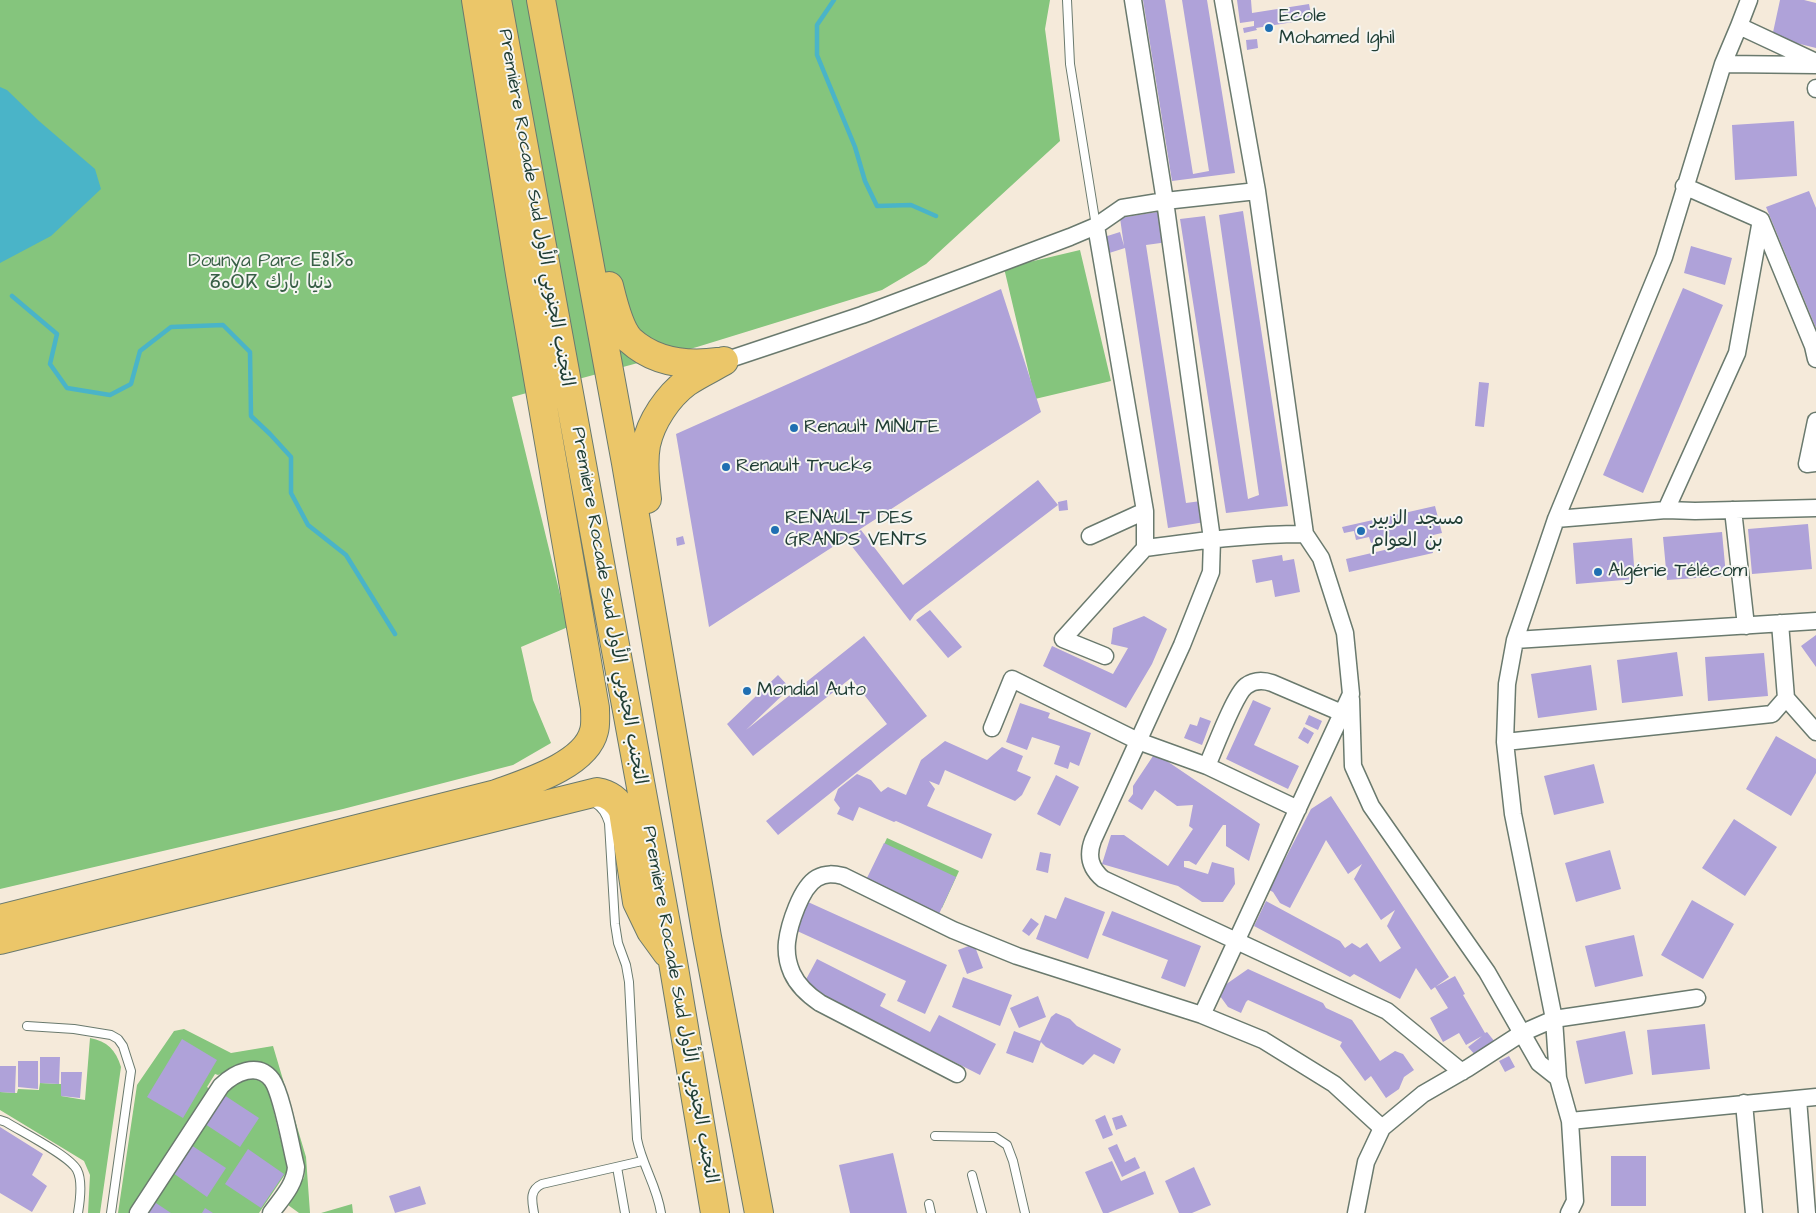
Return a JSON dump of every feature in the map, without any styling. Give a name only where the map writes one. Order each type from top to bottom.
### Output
[{"type":"highway","points":[[0,940],[328,847],[496,794],[536,779],[575,758],[586,747],[594,731],[595,708],[520,274],[476,0]]},
{"type":"highway","name":"Première Rocade Sud التجنب الجنوبي الأول","points":[[497,0],[673,962],[715,1213]]},
{"type":"highway","points":[[541,0],[626,463],[707,937],[759,1213]]},
{"type":"highway","points":[[547,0],[603,262],[619,320],[629,339],[651,354],[678,363],[699,364],[724,361]]},
{"type":"highway","points":[[692,844],[645,484],[646,445],[663,406],[687,382],[724,361]]},
{"type":"highway","points":[[0,919],[328,847],[502,816],[597,792],[615,799],[623,811],[637,902],[651,931],[673,962]]},
{"type":"street","points":[[1133,0],[1165,201],[1212,539],[1211,572],[1182,645],[1093,840],[1089,857],[1091,866],[1096,874],[1103,879],[1387,1011],[1462,1072]]},
{"type":"street","points":[[1223,0],[1257,191],[1305,534],[1321,558],[1345,633],[1351,694],[1353,766],[1372,806],[1487,972],[1539,1063],[1558,1078]]},
{"type":"street","points":[[1569,1213],[1575,1201],[1570,1121],[1558,1078],[1554,1019],[1513,814],[1505,742],[1507,684],[1515,640],[1556,519],[1664,256],[1722,64],[1749,0]]},
{"type":"street","points":[[1739,26],[1816,64]]},
{"type":"street","points":[[1722,64],[1816,64]]},
{"type":"street","points":[[1684,186],[1761,220],[1813,346],[1816,359]]},
{"type":"street","points":[[724,361],[862,315],[1096,226],[1122,208],[1165,201],[1257,191]]},
{"type":"street","points":[[1666,510],[1737,354],[1761,220]]},
{"type":"street","points":[[1096,226],[1145,511],[1145,548]]},
{"type":"street","points":[[1816,422],[1807,464],[1816,463]]},
{"type":"street","points":[[1556,519],[1666,510],[1816,508]]},
{"type":"street","points":[[1733,510],[1746,626]]},
{"type":"street","points":[[1090,536],[1145,511]]},
{"type":"street","points":[[1105,656],[1063,639],[1145,548],[1212,539],[1277,534],[1305,534]]},
{"type":"street","points":[[1515,640],[1816,621]]},
{"type":"street","points":[[1780,623],[1786,698],[1816,732]]},
{"type":"street","points":[[992,728],[1012,679],[1138,741],[1207,766],[1298,809]]},
{"type":"street","points":[[1207,766],[1241,691],[1252,682],[1266,681],[1272,683],[1342,713]]},
{"type":"street","points":[[1202,1015],[1351,694]]},
{"type":"street","points":[[1505,742],[1772,714],[1786,698]]},
{"type":"street","points":[[957,1074],[820,1003],[808,995],[799,984],[791,972],[786,944],[789,930],[806,888],[816,878],[829,874],[843,876],[953,930],[1017,956],[1202,1015],[1264,1040],[1334,1084],[1382,1128]]},
{"type":"street","points":[[1356,1213],[1366,1162],[1382,1128],[1423,1094],[1462,1072],[1522,1033],[1554,1019],[1697,998]]},
{"type":"street","points":[[138,1213],[221,1086],[229,1078],[244,1071],[252,1070],[261,1070],[266,1074],[272,1080],[278,1092],[296,1167],[292,1184],[277,1211]]},
{"type":"street","points":[[1570,1121],[1816,1097]]},
{"type":"street","points":[[1798,1099],[1807,1213]]},
{"type":"street","points":[[1744,1103],[1754,1213]]},
{"type":"lane","points":[[1066,0],[1070,64],[1096,226]]},
{"type":"lane","points":[[579,796],[600,806],[606,814],[609,824],[615,924],[618,943],[626,965],[629,982],[636,1133],[642,1161],[655,1186],[661,1213]]},
{"type":"lane","points":[[27,1026],[74,1029],[111,1035],[118,1039],[123,1046],[131,1071],[111,1213]]},
{"type":"lane","points":[[0,1120],[50,1148],[73,1164],[78,1171],[79,1180],[78,1213]]},
{"type":"lane","points":[[935,1136],[995,1137],[1007,1145],[1013,1161],[1025,1213]]},
{"type":"lane","points":[[534,1213],[532,1193],[538,1186],[642,1161]]},
{"type":"lane","points":[[617,1167],[625,1213]]},
{"type":"lane","points":[[972,1175],[982,1213]]},
{"type":"lane","points":[[929,1204],[931,1213]]},
{"type":"green space","name":"Dounya Parc ⴹⵓⵏⵢⴰ ⵒⴰⵔⴽ دنيا بارك","points":[[0,0],[1050,0],[1045,29],[1060,141],[926,264],[882,290],[697,347],[512,397],[568,627],[521,647],[533,700],[551,743],[513,765],[343,809],[0,889]]},
{"type":"green space","points":[[1080,250],[1111,381],[1035,399],[1004,268]]},
{"type":"green space","points":[[887,838],[959,871],[942,908],[870,874]]},
{"type":"green space","points":[[184,1029],[231,1053],[273,1046],[306,1157],[310,1213],[299,1213],[288,1205],[288,1201],[304,1178],[305,1170],[286,1101],[242,1064],[218,1075],[215,1074],[207,1087],[211,1090],[130,1213],[118,1213],[137,1085],[174,1031]]},
{"type":"green space","points":[[90,1038],[101,1041],[110,1047],[121,1067],[100,1213],[88,1213],[90,1175],[84,1161],[0,1110],[0,1092],[17,1093],[18,1089],[39,1090],[40,1083],[61,1084],[61,1096],[85,1100]]},
{"type":"green space","points":[[254,1078],[262,1081],[268,1088],[288,1170],[259,1213],[146,1213],[226,1092],[241,1080]]},
{"type":"green space","points":[[352,1204],[353,1213],[321,1213]]},
{"type":"water","points":[[0,87],[7,90],[39,121],[95,169],[101,189],[51,236],[0,263]]},
{"type":"building","points":[[1143,0],[1165,0],[1193,174],[1209,171],[1182,0],[1207,0],[1235,173],[1172,181]]},
{"type":"building","points":[[1237,0],[1251,0],[1252,13],[1309,4],[1312,19],[1256,28],[1257,30],[1244,33],[1243,28],[1254,26],[1254,21],[1240,23]]},
{"type":"building","points":[[1780,0],[1804,0],[1816,3],[1816,48],[1772,37]]},
{"type":"building","points":[[1257,39],[1258,48],[1247,50],[1246,40]]},
{"type":"building","points":[[1794,121],[1797,176],[1735,180],[1732,125]]},
{"type":"building","points":[[1809,191],[1816,208],[1816,328],[1766,207]]},
{"type":"building","points":[[1163,211],[1168,242],[1146,245],[1186,503],[1201,501],[1205,522],[1168,528],[1125,248],[1106,254],[1101,238],[1120,232],[1124,246],[1120,218]]},
{"type":"building","points":[[1243,211],[1288,506],[1226,513],[1180,219],[1205,216],[1248,499],[1259,495],[1219,215]]},
{"type":"building","points":[[1691,246],[1732,258],[1725,285],[1684,273]]},
{"type":"building","points":[[1683,288],[1723,305],[1643,493],[1603,475]]},
{"type":"building","name":"RENAULT DES GRANDS VENTS","points":[[1001,289],[1041,412],[709,627],[676,434]]},
{"type":"building","points":[[1479,382],[1489,383],[1484,427],[1475,426]]},
{"type":"building","points":[[1038,480],[1058,505],[915,614],[910,621],[847,540],[861,530],[903,585]]},
{"type":"building","points":[[1067,500],[1068,510],[1059,511],[1058,502]]},
{"type":"building","points":[[1435,506],[1442,533],[1429,536],[1433,553],[1349,572],[1346,559],[1393,548],[1391,538],[1371,543],[1369,537],[1356,540],[1354,531],[1344,533],[1342,527]]},
{"type":"building","points":[[1808,524],[1812,569],[1752,574],[1748,529]]},
{"type":"building","points":[[1722,532],[1726,576],[1667,580],[1663,537]]},
{"type":"building","points":[[683,536],[685,544],[677,546],[676,538]]},
{"type":"building","points":[[1632,538],[1635,579],[1576,584],[1573,543]]},
{"type":"building","points":[[1282,555],[1283,561],[1294,559],[1300,592],[1275,597],[1272,580],[1256,583],[1252,560]]},
{"type":"building","points":[[930,610],[962,647],[948,658],[916,620]]},
{"type":"building","points":[[1144,616],[1167,629],[1152,664],[1126,708],[1043,666],[1052,646],[1113,674],[1128,648],[1111,644],[1113,628]]},
{"type":"building","points":[[1816,635],[1816,667],[1801,646]]},
{"type":"building","points":[[864,636],[927,716],[778,835],[766,821],[887,724],[851,678],[753,756],[727,724],[778,675],[790,688],[746,730]]},
{"type":"building","points":[[1677,652],[1683,696],[1622,703],[1617,660]]},
{"type":"building","points":[[1764,653],[1768,696],[1708,701],[1705,657]]},
{"type":"building","points":[[1591,665],[1597,710],[1538,718],[1531,674]]},
{"type":"building","points":[[1253,700],[1271,708],[1254,745],[1299,766],[1288,789],[1226,759]]},
{"type":"building","points":[[1020,703],[1050,713],[1048,718],[1091,733],[1079,766],[1070,762],[1068,769],[1054,764],[1060,746],[1032,737],[1027,750],[1006,742]]},
{"type":"building","points":[[1309,715],[1322,721],[1318,730],[1305,724]]},
{"type":"building","points":[[1200,717],[1211,721],[1202,745],[1184,738],[1190,724],[1197,726]]},
{"type":"building","points":[[1304,727],[1314,733],[1308,744],[1298,738]]},
{"type":"building","points":[[1776,736],[1816,759],[1816,773],[1791,816],[1746,789]]},
{"type":"building","points":[[945,741],[987,760],[1002,747],[1023,756],[1017,771],[1031,777],[1022,795],[1015,801],[945,770],[939,785],[929,781],[935,789],[927,806],[992,834],[982,859],[896,821],[894,822],[859,807],[853,821],[837,814],[840,808],[834,800],[838,789],[857,774],[871,780],[881,792],[888,787],[906,795],[921,760]]},
{"type":"building","points":[[1155,753],[1260,824],[1249,861],[1226,846],[1226,825],[1223,825],[1196,865],[1189,861],[1184,861],[1184,867],[1208,874],[1212,862],[1234,868],[1235,884],[1223,902],[1202,902],[1178,886],[1102,864],[1111,835],[1124,835],[1168,866],[1193,829],[1189,826],[1193,805],[1177,806],[1155,790],[1142,810],[1128,801],[1133,794],[1133,786]]},
{"type":"building","points":[[1594,764],[1604,803],[1554,815],[1544,776]]},
{"type":"building","points":[[1056,775],[1079,787],[1060,826],[1037,814]]},
{"type":"building","points":[[1331,796],[1449,977],[1431,990],[1416,968],[1400,999],[1354,974],[1350,977],[1254,926],[1266,901],[1340,941],[1345,948],[1352,943],[1360,948],[1367,943],[1380,962],[1401,948],[1387,926],[1395,910],[1381,920],[1354,879],[1362,864],[1348,874],[1326,840],[1290,908],[1280,903],[1273,892],[1269,890],[1311,809]]},
{"type":"building","points":[[1734,819],[1777,847],[1745,896],[1702,868]]},
{"type":"building","points":[[884,843],[956,877],[939,914],[866,880]]},
{"type":"building","points":[[1610,850],[1621,889],[1576,902],[1565,863]]},
{"type":"building","points":[[1040,852],[1051,854],[1048,873],[1036,870]]},
{"type":"building","points":[[1065,897],[1105,912],[1088,959],[1036,939],[1045,915],[1056,919]]},
{"type":"building","points":[[1692,900],[1734,924],[1703,979],[1661,955]]},
{"type":"building","points":[[808,902],[947,965],[925,1014],[897,1001],[906,981],[795,930]]},
{"type":"building","points":[[1112,911],[1201,946],[1185,987],[1161,978],[1168,960],[1102,935]]},
{"type":"building","points":[[1031,918],[1039,924],[1029,936],[1022,931]]},
{"type":"building","points":[[1634,935],[1643,976],[1595,987],[1585,946]]},
{"type":"building","points":[[974,944],[983,968],[967,974],[958,950]]},
{"type":"building","points":[[817,959],[886,994],[880,1006],[930,1032],[939,1015],[996,1044],[980,1075],[803,985]]},
{"type":"building","points":[[1248,969],[1323,1003],[1326,1008],[1352,1020],[1380,1061],[1395,1051],[1403,1054],[1414,1070],[1404,1077],[1399,1089],[1386,1098],[1371,1076],[1365,1081],[1340,1046],[1342,1042],[1248,1000],[1241,1013],[1228,1007],[1220,996],[1225,985]]},
{"type":"building","points":[[1455,976],[1465,994],[1463,995],[1485,1033],[1487,1032],[1495,1042],[1477,1057],[1468,1047],[1482,1036],[1466,1045],[1459,1033],[1443,1042],[1430,1018],[1448,1008],[1435,987]]},
{"type":"building","points":[[963,977],[1012,995],[1000,1026],[952,1007]]},
{"type":"building","points":[[1038,996],[1046,1017],[1019,1028],[1010,1008]]},
{"type":"building","points":[[1056,1013],[1070,1019],[1077,1026],[1121,1049],[1114,1064],[1094,1054],[1083,1065],[1046,1047],[1041,1042],[1033,1063],[1006,1053],[1014,1031],[1040,1041],[1051,1017]]},
{"type":"building","points":[[1705,1024],[1710,1069],[1652,1075],[1647,1030]]},
{"type":"building","points":[[1625,1031],[1633,1074],[1585,1084],[1576,1041]]},
{"type":"building","points":[[182,1039],[217,1060],[183,1118],[147,1097]]},
{"type":"building","points":[[1509,1056],[1515,1067],[1505,1072],[1499,1061]]},
{"type":"building","points":[[40,1057],[60,1057],[59,1084],[40,1083]]},
{"type":"building","points":[[18,1061],[38,1061],[38,1089],[18,1087]]},
{"type":"building","points":[[0,1066],[16,1066],[15,1093],[0,1092]]},
{"type":"building","points":[[61,1072],[82,1072],[80,1098],[61,1096]]},
{"type":"building","points":[[224,1095],[259,1118],[240,1147],[205,1124]]},
{"type":"building","points":[[1105,1115],[1113,1135],[1103,1139],[1095,1120]]},
{"type":"building","points":[[1122,1115],[1127,1126],[1116,1130],[1112,1118]]},
{"type":"building","points":[[0,1127],[43,1154],[32,1175],[47,1186],[32,1212],[0,1193]]},
{"type":"building","points":[[1117,1144],[1125,1162],[1135,1157],[1140,1168],[1122,1177],[1108,1148]]},
{"type":"building","points":[[191,1145],[226,1168],[207,1197],[173,1173]]},
{"type":"building","points":[[248,1149],[284,1174],[261,1208],[225,1184]]},
{"type":"building","points":[[893,1153],[907,1213],[850,1213],[839,1165]]},
{"type":"building","points":[[1611,1156],[1646,1156],[1646,1206],[1611,1206]]},
{"type":"building","points":[[1112,1161],[1121,1181],[1145,1171],[1154,1194],[1108,1213],[1103,1213],[1085,1172]]},
{"type":"building","points":[[1194,1167],[1211,1205],[1192,1213],[1179,1213],[1165,1181]]},
{"type":"building","points":[[420,1186],[426,1204],[395,1213],[389,1196]]},
{"type":"building","points":[[153,1201],[171,1213],[145,1213]]},
{"type":"building","points":[[205,1208],[213,1213],[202,1213]]},
{"type":"waterway","points":[[834,0],[817,25],[817,55],[855,147],[865,181],[877,206],[911,205],[936,216]]},
{"type":"waterway","points":[[12,296],[57,334],[50,364],[67,388],[110,395],[131,384],[140,351],[171,327],[223,325],[250,352],[251,416],[291,457],[291,493],[308,525],[346,555],[395,634]]},
{"type":"place","name":"Ecole Mohamed Ighil","points":[[1269,28]]},
{"type":"place","name":"Renault MINUTE","points":[[794,428]]},
{"type":"place","name":"Renault Trucks","points":[[726,467]]},
{"type":"place","name":"RENAULT DES GRANDS VENTS","points":[[775,530]]},
{"type":"place","name":"مسجد الزبير بن العوام","points":[[1361,531]]},
{"type":"place","name":"Algérie Télécom","points":[[1598,572]]},
{"type":"place","name":"Mondial Auto","points":[[747,691]]}]
